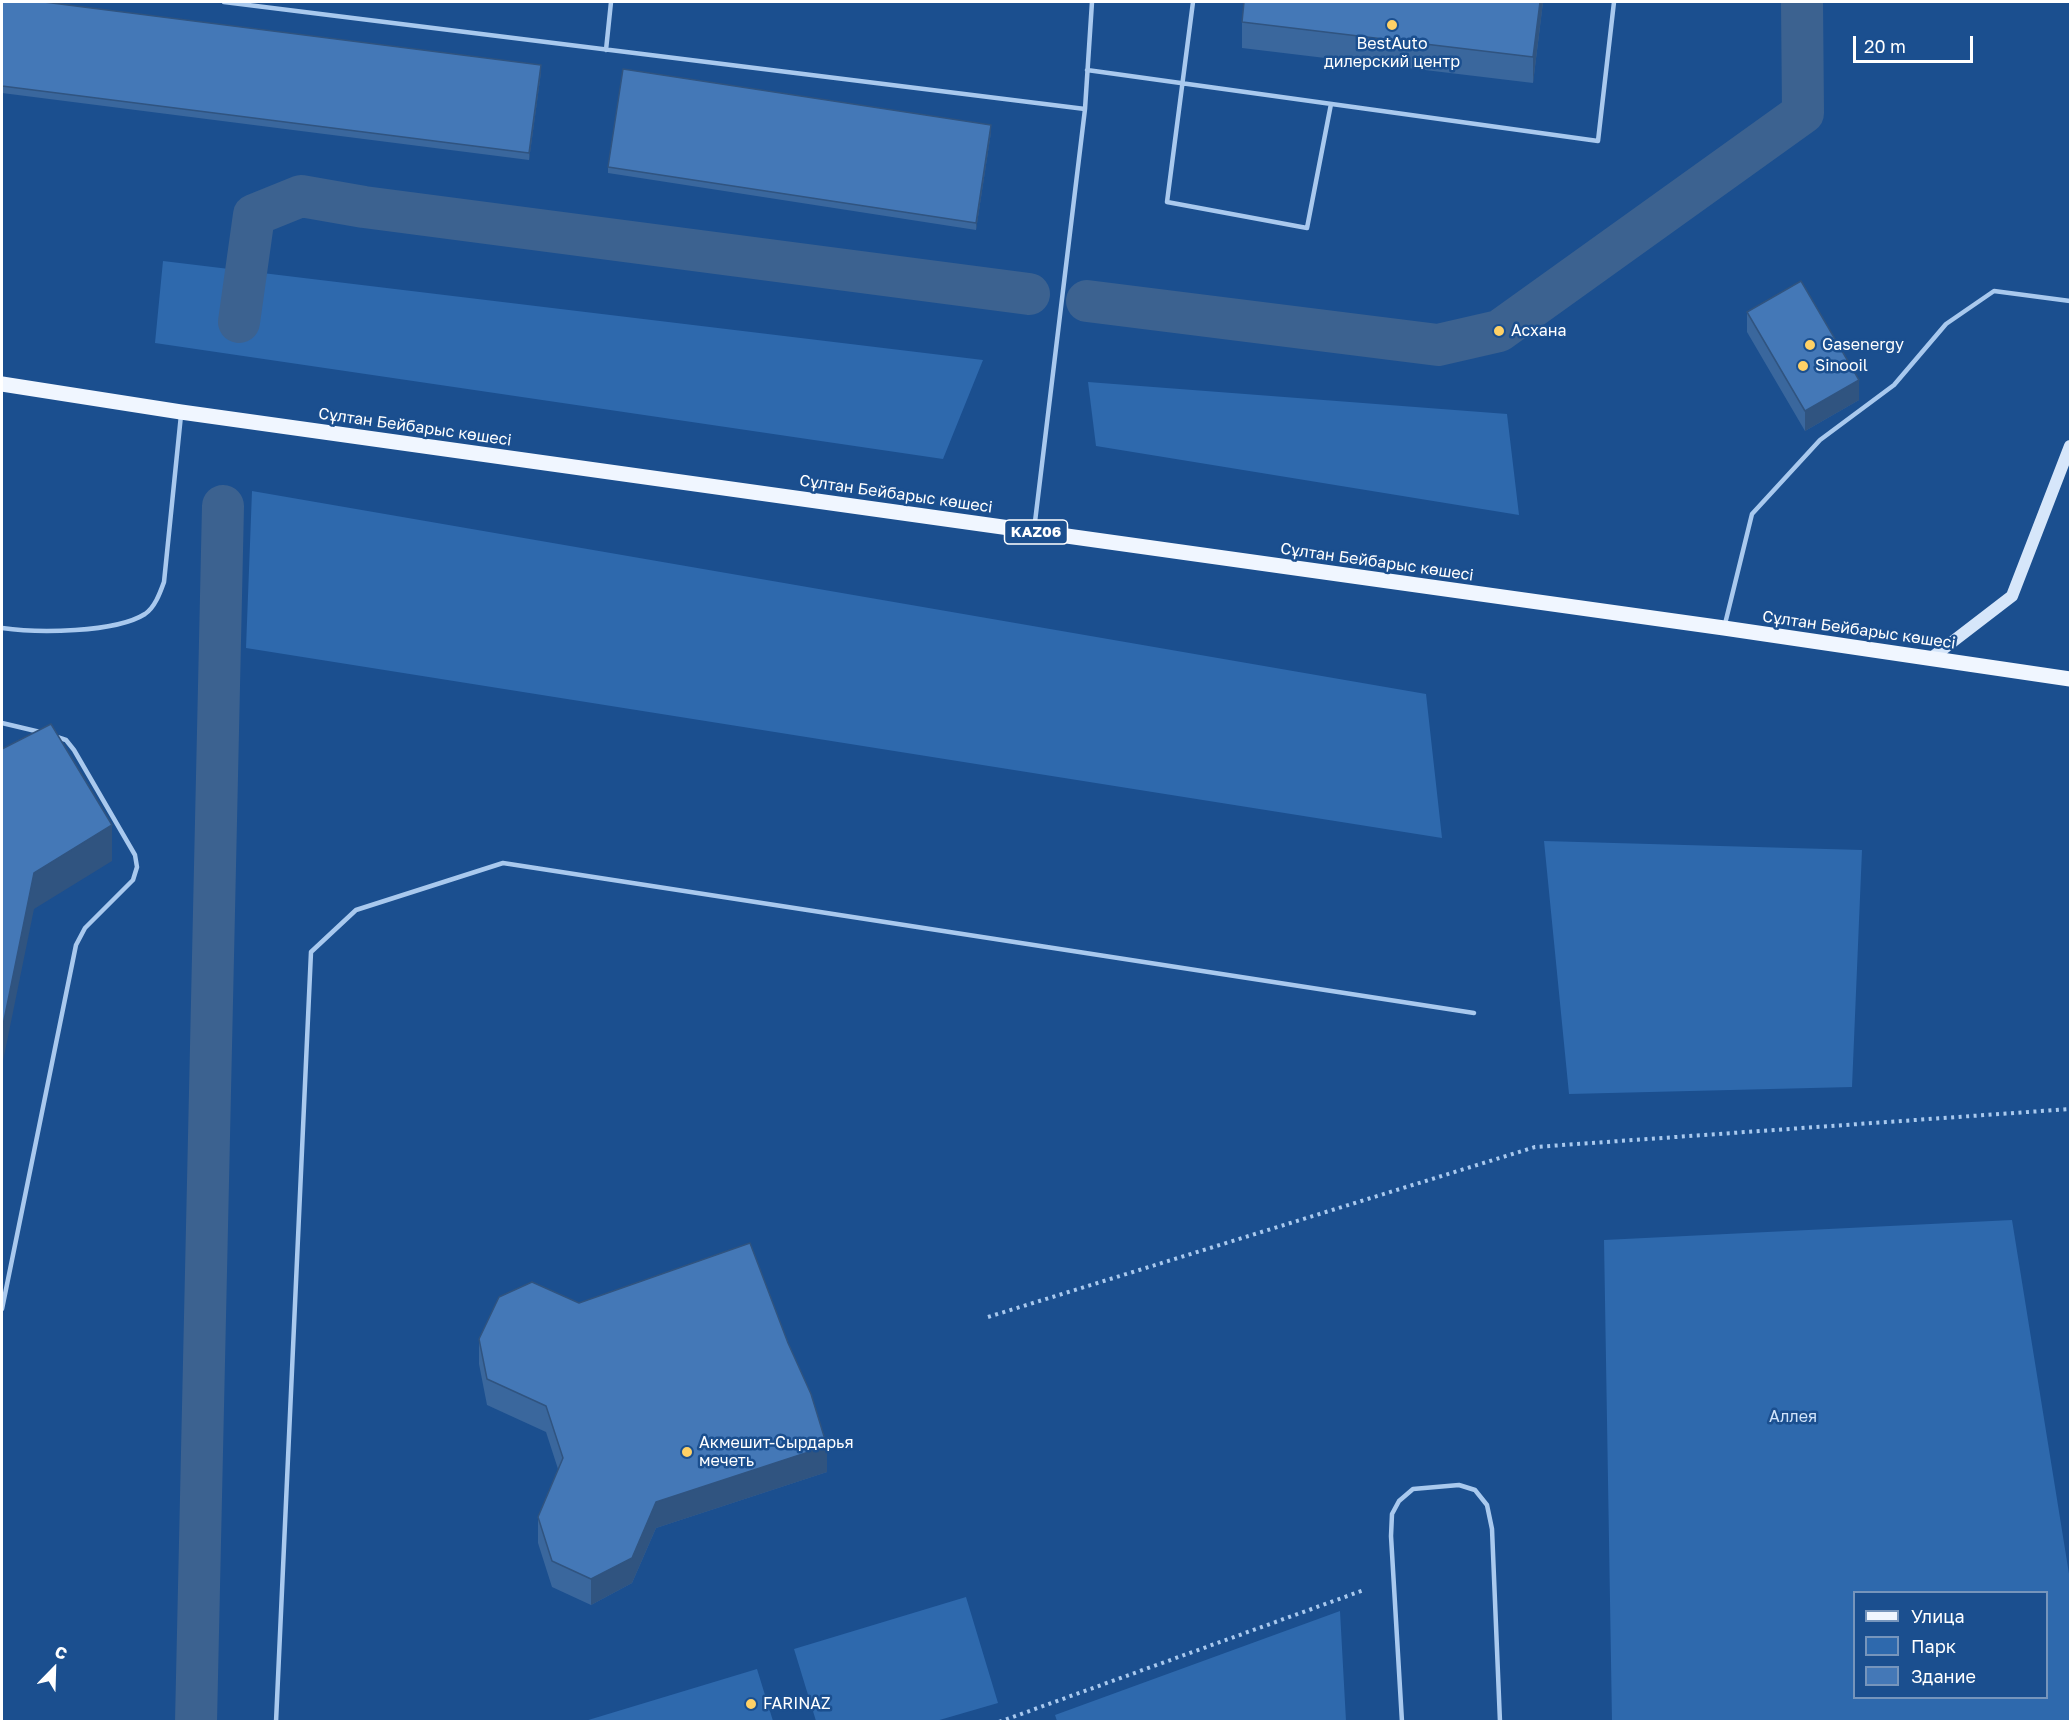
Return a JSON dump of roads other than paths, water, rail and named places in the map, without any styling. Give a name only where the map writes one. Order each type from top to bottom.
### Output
[{"type":"main road","name":"Сұлтан Бейбарыс көшесі","points":[[2,384],[181,412],[1724,628],[2070,679]]},
{"type":"main road","points":[[1930,658],[2012,596],[2070,446]]},
{"type":"lane","points":[[224,2],[1085,109]]},
{"type":"lane","points":[[606,50],[611,2]]},
{"type":"lane","points":[[1034,532],[1085,109],[1092,2]]},
{"type":"lane","points":[[1192,2],[1167,202],[1307,228],[1331,104]]},
{"type":"lane","points":[[1087,70],[1598,141],[1614,2]]},
{"type":"lane","points":[[1724,628],[1752,514],[1820,440],[1894,385],[1946,324],[1994,291],[2070,301]]},
{"type":"lane","points":[[2,628],[21,631],[91,628],[122,624],[147,613],[159,596],[164,582],[181,412]]},
{"type":"lane","points":[[2,723],[66,740],[135,855],[137,867],[133,880],[85,928],[76,945],[2,1309]]},
{"type":"lane","points":[[276,1722],[310,952],[356,910],[503,863],[1474,1014]]},
{"type":"lane","points":[[1402,1722],[1391,1536],[1392,1514],[1399,1501],[1413,1489],[1459,1485],[1475,1490],[1487,1505],[1492,1529],[1500,1722]]},
{"type":"waterway","points":[[1087,301],[1438,345],[1499,331],[1803,113],[1802,2]]},
{"type":"waterway","points":[[239,322],[254,215],[301,196],[364,207],[1029,294]]},
{"type":"waterway","points":[[196,1722],[223,506]]},
{"type":"place","name":"BestAuto дилерский центр","points":[[1392,25]]},
{"type":"place","name":"Асхана","points":[[1499,331]]},
{"type":"place","name":"Gasenergy","points":[[1810,345]]},
{"type":"place","name":"Sinooil","points":[[1803,366]]},
{"type":"place","name":"Акмешит-Сырдарья мечеть","points":[[687,1452]]},
{"type":"place","name":"FARINAZ","points":[[751,1704]]},
{"type":"park label","name":"Аллея","points":[[1793,1417]]}]
